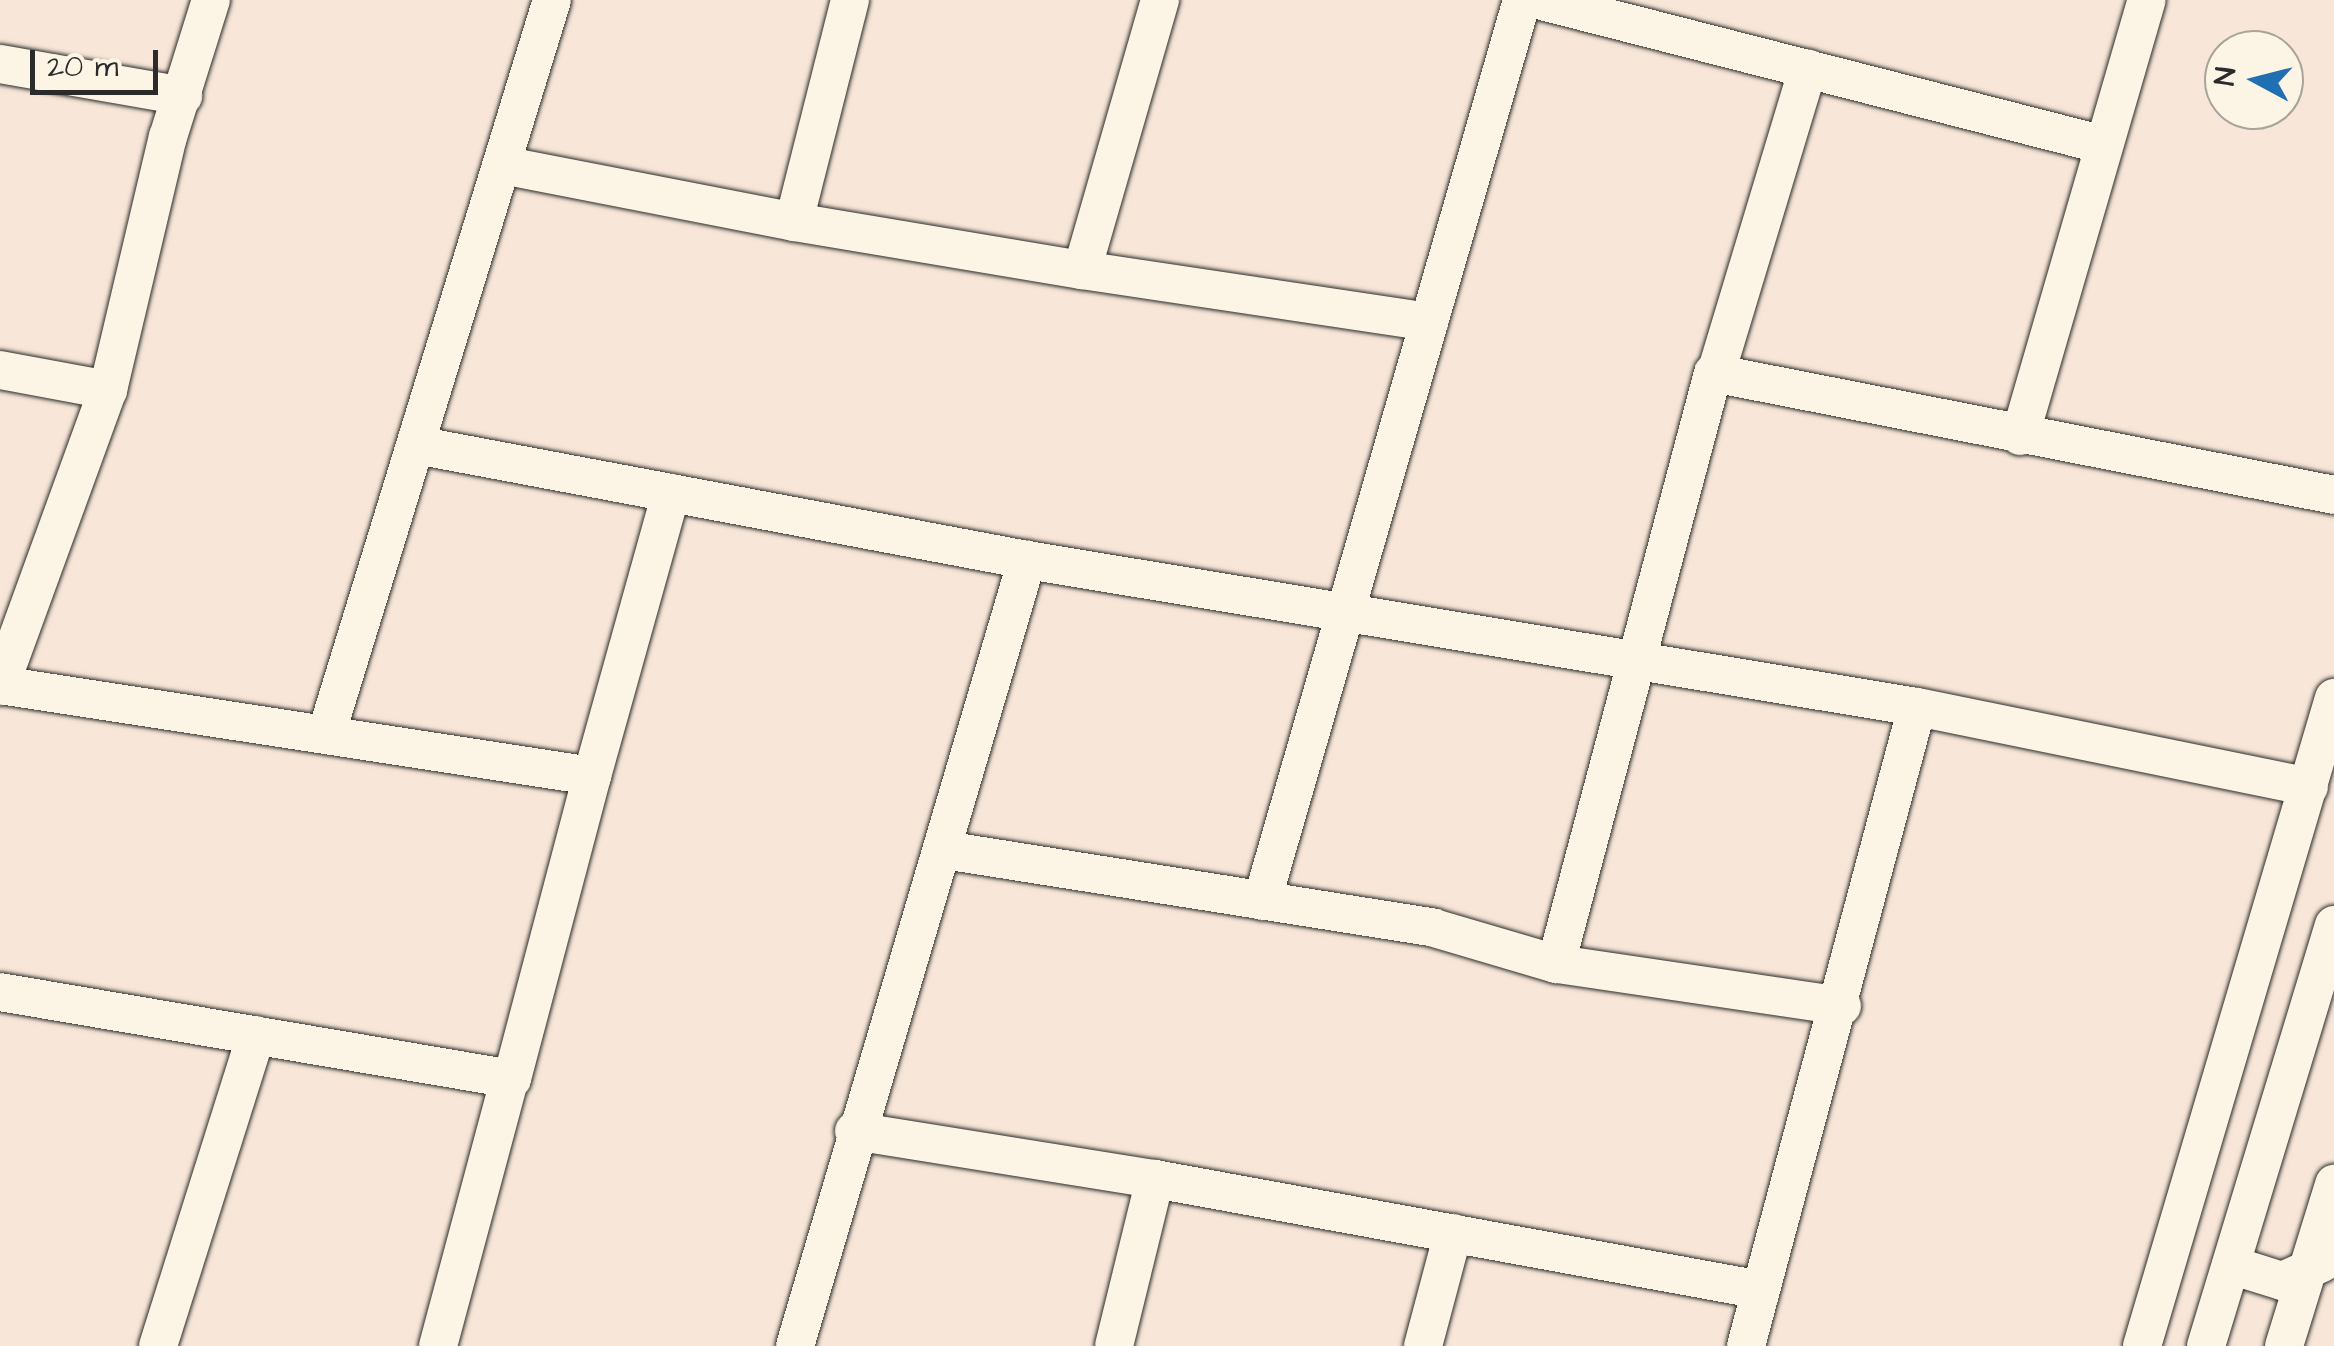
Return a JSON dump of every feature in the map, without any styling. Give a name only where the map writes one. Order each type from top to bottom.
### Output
[{"type":"street","points":[[211,0],[182,96],[108,390],[0,685],[592,776]]},
{"type":"street","points":[[326,735],[552,0]]},
{"type":"street","points":[[794,222],[850,0]]},
{"type":"street","points":[[1082,270],[1160,0]]},
{"type":"street","points":[[1262,901],[1522,0]]},
{"type":"street","points":[[1538,0],[2104,145]]},
{"type":"street","points":[[2020,436],[2147,0]]},
{"type":"street","points":[[0,64],[182,96]]},
{"type":"street","points":[[1556,964],[1716,373],[1808,69]]},
{"type":"street","points":[[502,165],[794,222],[1429,322]]},
{"type":"street","points":[[0,370],[108,390]]},
{"type":"street","points":[[1716,373],[2334,495]]},
{"type":"street","points":[[416,445],[1027,560],[1918,707],[2309,787]]},
{"type":"street","points":[[438,1346],[671,493]]},
{"type":"street","points":[[795,1346],[854,1131],[944,850],[1027,560]]},
{"type":"street","points":[[2142,1346],[2334,698]]},
{"type":"street","points":[[1746,1346],[1842,1006],[1918,707]]},
{"type":"street","points":[[944,850],[1434,928],[1556,964],[1842,1006]]},
{"type":"street","points":[[2206,1346],[2331,947]]},
{"type":"street","points":[[0,992],[510,1078]]},
{"type":"street","points":[[158,1346],[256,1035]]},
{"type":"street","points":[[854,1131],[1154,1179],[1762,1290]]},
{"type":"street","points":[[1114,1346],[1154,1179]]},
{"type":"street","points":[[2284,1346],[2322,1263],[2334,1184]]},
{"type":"street","points":[[1423,1346],[1453,1233]]},
{"type":"street","points":[[2231,1265],[2282,1281],[2322,1263]]}]
